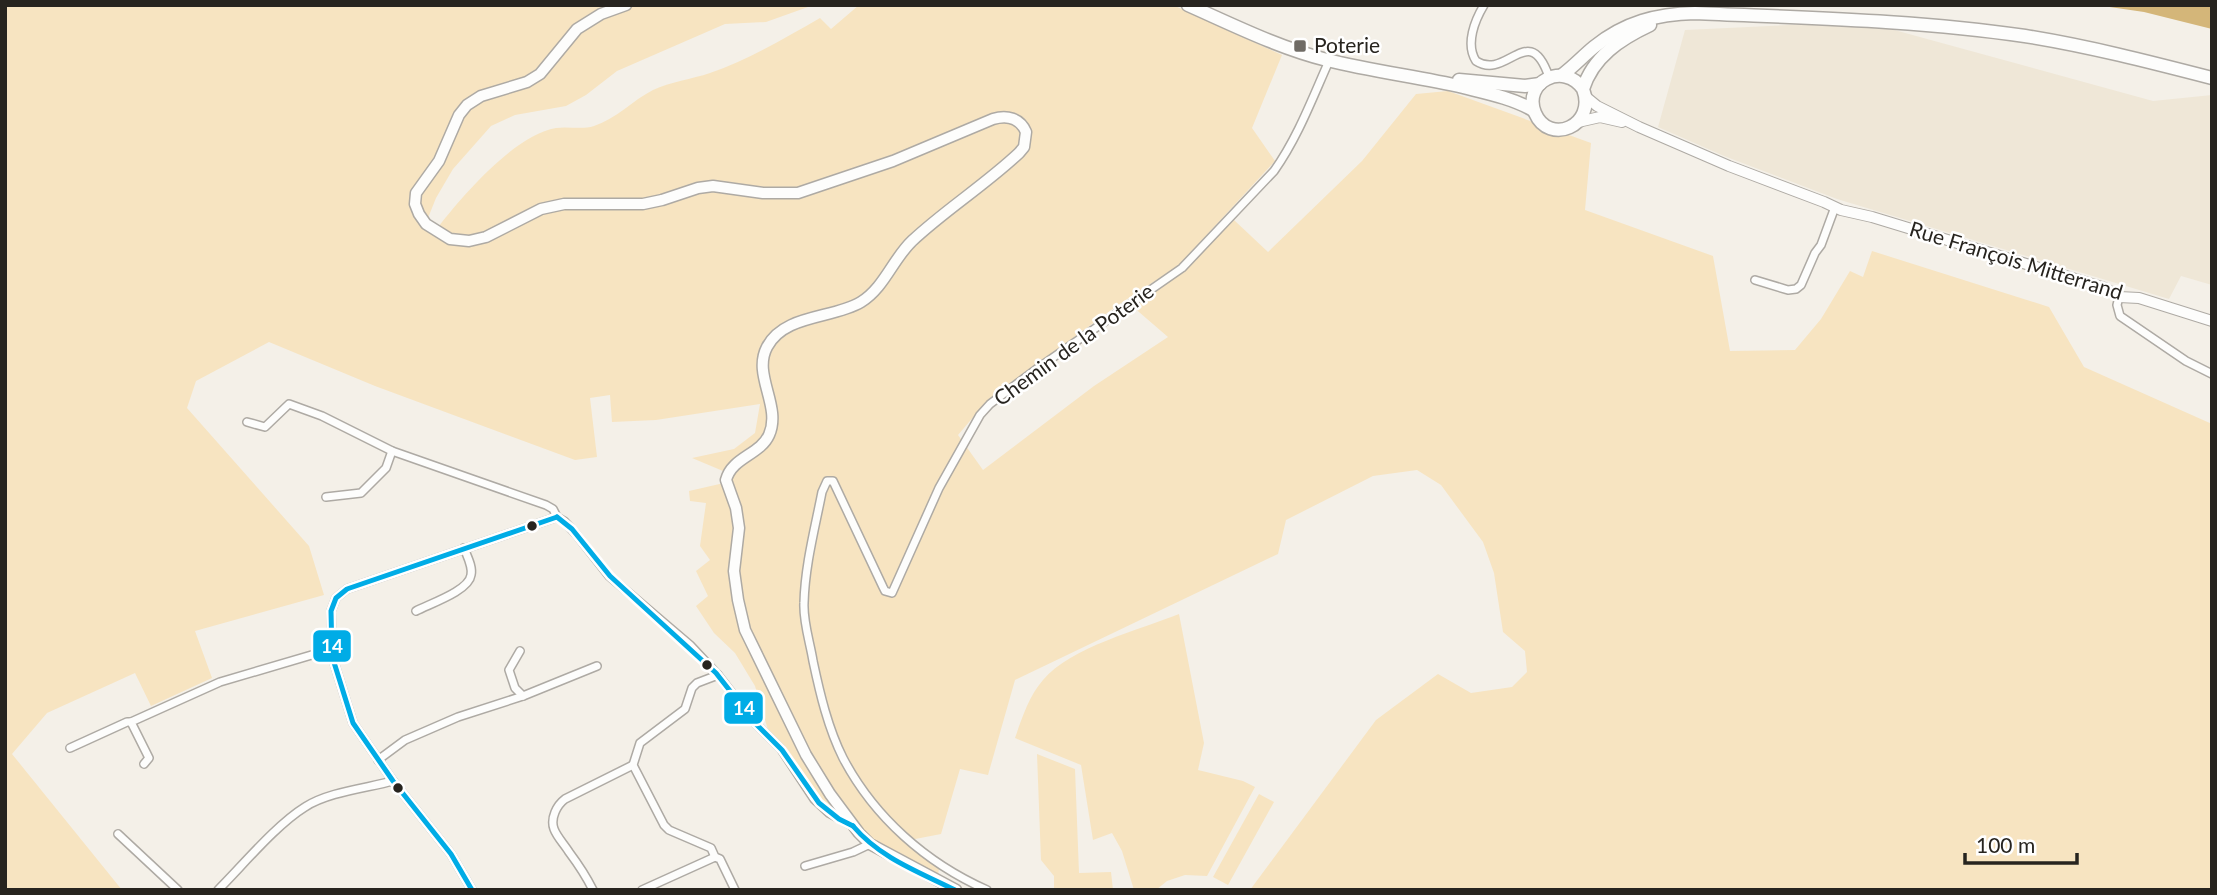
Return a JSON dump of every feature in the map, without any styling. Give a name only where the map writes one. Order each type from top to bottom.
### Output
[{"type":"main road","points":[[626,5],[601,14],[577,29],[540,74],[527,82],[481,96],[467,105],[439,160],[416,193],[415,204],[426,223],[450,239],[470,241],[486,237],[541,209],[564,204],[643,204],[713,186],[762,193],[798,193],[893,161],[993,118],[1011,118],[1020,122],[1026,132],[1024,147],[1019,153],[911,242],[872,294],[849,308],[801,322],[774,338],[768,345],[763,363],[773,413],[770,433],[757,450],[732,467],[726,480],[736,508],[739,528],[734,571],[745,630],[806,755],[853,826],[870,844],[956,890]]},
{"type":"main road","points":[[1188,5],[1254,34],[1329,61],[1410,75],[1484,92],[1534,110]]},
{"type":"main road","points":[[1695,13],[1649,25],[1610,48],[1592,66],[1585,93],[1585,112],[1578,122],[1562,129],[1550,127],[1539,120],[1534,110],[1533,97],[1550,79],[1606,38],[1632,24],[1666,14],[1695,13],[1914,24],[2001,33],[2071,44],[2212,78]]},
{"type":"main road","points":[[1410,75],[1525,86],[1550,79],[1574,79],[1585,93]]},
{"type":"street","points":[[1484,5],[1477,16],[1471,42],[1474,58],[1490,66],[1521,52],[1534,52],[1544,61],[1550,79]]},
{"type":"street","name":"Chemin de la Poterie","points":[[987,890],[951,872],[907,840],[887,821],[844,758],[833,733],[817,678],[804,606],[806,571],[822,492],[827,481],[833,481],[883,587],[892,593],[939,488],[980,415],[990,404],[1038,368],[1182,268],[1274,171],[1293,142],[1329,61]]},
{"type":"street","points":[[1585,93],[1597,106],[1639,127]]},
{"type":"street","points":[[1578,122],[1600,117],[1639,127]]},
{"type":"street","name":"Rue François Mitterrand","points":[[1639,127],[1835,207],[2105,288],[2119,297],[2138,298],[2212,321]]},
{"type":"street","points":[[1755,280],[1788,289],[1796,289],[1801,285],[1821,245],[1835,207]]},
{"type":"street","points":[[2119,297],[2117,305],[2120,316],[2186,361],[2212,374]]},
{"type":"street","points":[[247,422],[265,427],[289,404],[322,416],[392,451],[553,509],[609,576],[690,645],[718,675],[756,724],[781,749],[814,799],[829,813],[853,826]]},
{"type":"street","points":[[326,497],[361,494],[386,468],[392,451]]},
{"type":"street","points":[[472,890],[451,854],[393,781],[353,723],[332,656],[331,611],[336,598],[347,589],[557,517]]},
{"type":"street","points":[[416,611],[467,584],[471,577],[471,568],[464,548]]},
{"type":"street","points":[[70,748],[220,682],[332,649]]},
{"type":"street","points":[[520,651],[509,670],[515,688],[523,696]]},
{"type":"street","points":[[378,760],[405,740],[597,666]]},
{"type":"street","points":[[718,675],[697,683],[692,688],[685,709],[640,743],[633,765],[667,829],[711,848],[715,857],[720,859],[734,890]]},
{"type":"street","points":[[131,722],[149,758],[144,764]]},
{"type":"street","points":[[593,890],[555,832],[552,824],[554,815],[559,804],[565,799],[633,765]]},
{"type":"street","points":[[218,890],[282,826],[305,807],[322,799],[393,781]]},
{"type":"street","points":[[118,834],[178,890]]},
{"type":"street","points":[[805,866],[853,852],[870,844]]},
{"type":"street","points":[[642,890],[715,857]]},
{"type":"shaded area","points":[[5,5],[808,7],[766,22],[725,24],[617,71],[586,95],[566,106],[515,115],[491,126],[453,169],[436,198],[428,218],[439,226],[492,168],[524,142],[540,133],[556,128],[585,128],[602,123],[653,90],[738,62],[820,18],[831,29],[859,5],[1173,5],[1282,55],[1252,128],[1275,161],[1178,266],[1118,305],[987,401],[958,435],[983,470],[1094,386],[1168,337],[1132,306],[1183,272],[1234,220],[1268,252],[1362,161],[1416,94],[1448,91],[1591,143],[1585,210],[1713,256],[1730,351],[1795,350],[1821,319],[1850,271],[1863,277],[1872,251],[2049,307],[2084,367],[2212,424],[2212,890],[1250,890],[1376,720],[1438,674],[1471,693],[1512,687],[1527,672],[1525,651],[1503,632],[1494,573],[1483,542],[1441,485],[1417,470],[1373,476],[1286,520],[1278,554],[1015,680],[988,775],[960,769],[941,834],[905,841],[936,864],[938,875],[873,840],[840,801],[828,807],[817,798],[768,730],[755,686],[735,653],[714,633],[696,606],[708,596],[696,571],[710,560],[700,546],[706,503],[690,501],[689,491],[724,483],[723,471],[692,458],[734,449],[755,433],[760,404],[656,420],[612,422],[610,395],[590,398],[597,457],[575,460],[375,386],[269,342],[196,381],[187,408],[309,546],[324,595],[195,631],[212,678],[151,706],[135,673],[47,713],[12,754],[122,890],[5,890]]},
{"type":"shaded area","points":[[2096,5],[2212,5],[2212,29],[2144,12]]},
{"type":"shaded area","points":[[1809,24],[1876,25],[2153,101],[2212,95],[2212,285],[2181,276],[2169,299],[1837,199],[1724,156],[1658,127],[1685,30]]},
{"type":"shaded area","points":[[1179,614],[1204,743],[1198,770],[1243,781],[1255,787],[1207,876],[1185,875],[1167,881],[1156,890],[1134,890],[1122,851],[1112,833],[1093,840],[1081,765],[1015,738],[1034,693],[1055,668],[1088,649]]},
{"type":"shaded area","points":[[1037,754],[1075,769],[1079,873],[1111,872],[1113,890],[1054,890],[1054,876],[1041,860]]},
{"type":"shaded area","points":[[1259,794],[1274,802],[1228,885],[1213,877]]},
{"type":"transit line","name":"14","points":[[557,517],[572,529],[610,576],[716,673],[756,724],[782,750],[819,803],[853,826]]},
{"type":"transit line","name":"14","points":[[472,890],[451,854],[393,781],[353,723],[332,656],[331,611],[336,598],[347,589],[557,517]]},
{"type":"transit line","name":"14","points":[[853,826],[888,856],[955,890]]},
{"type":"place","name":"Poterie","points":[[1300,46]]}]
